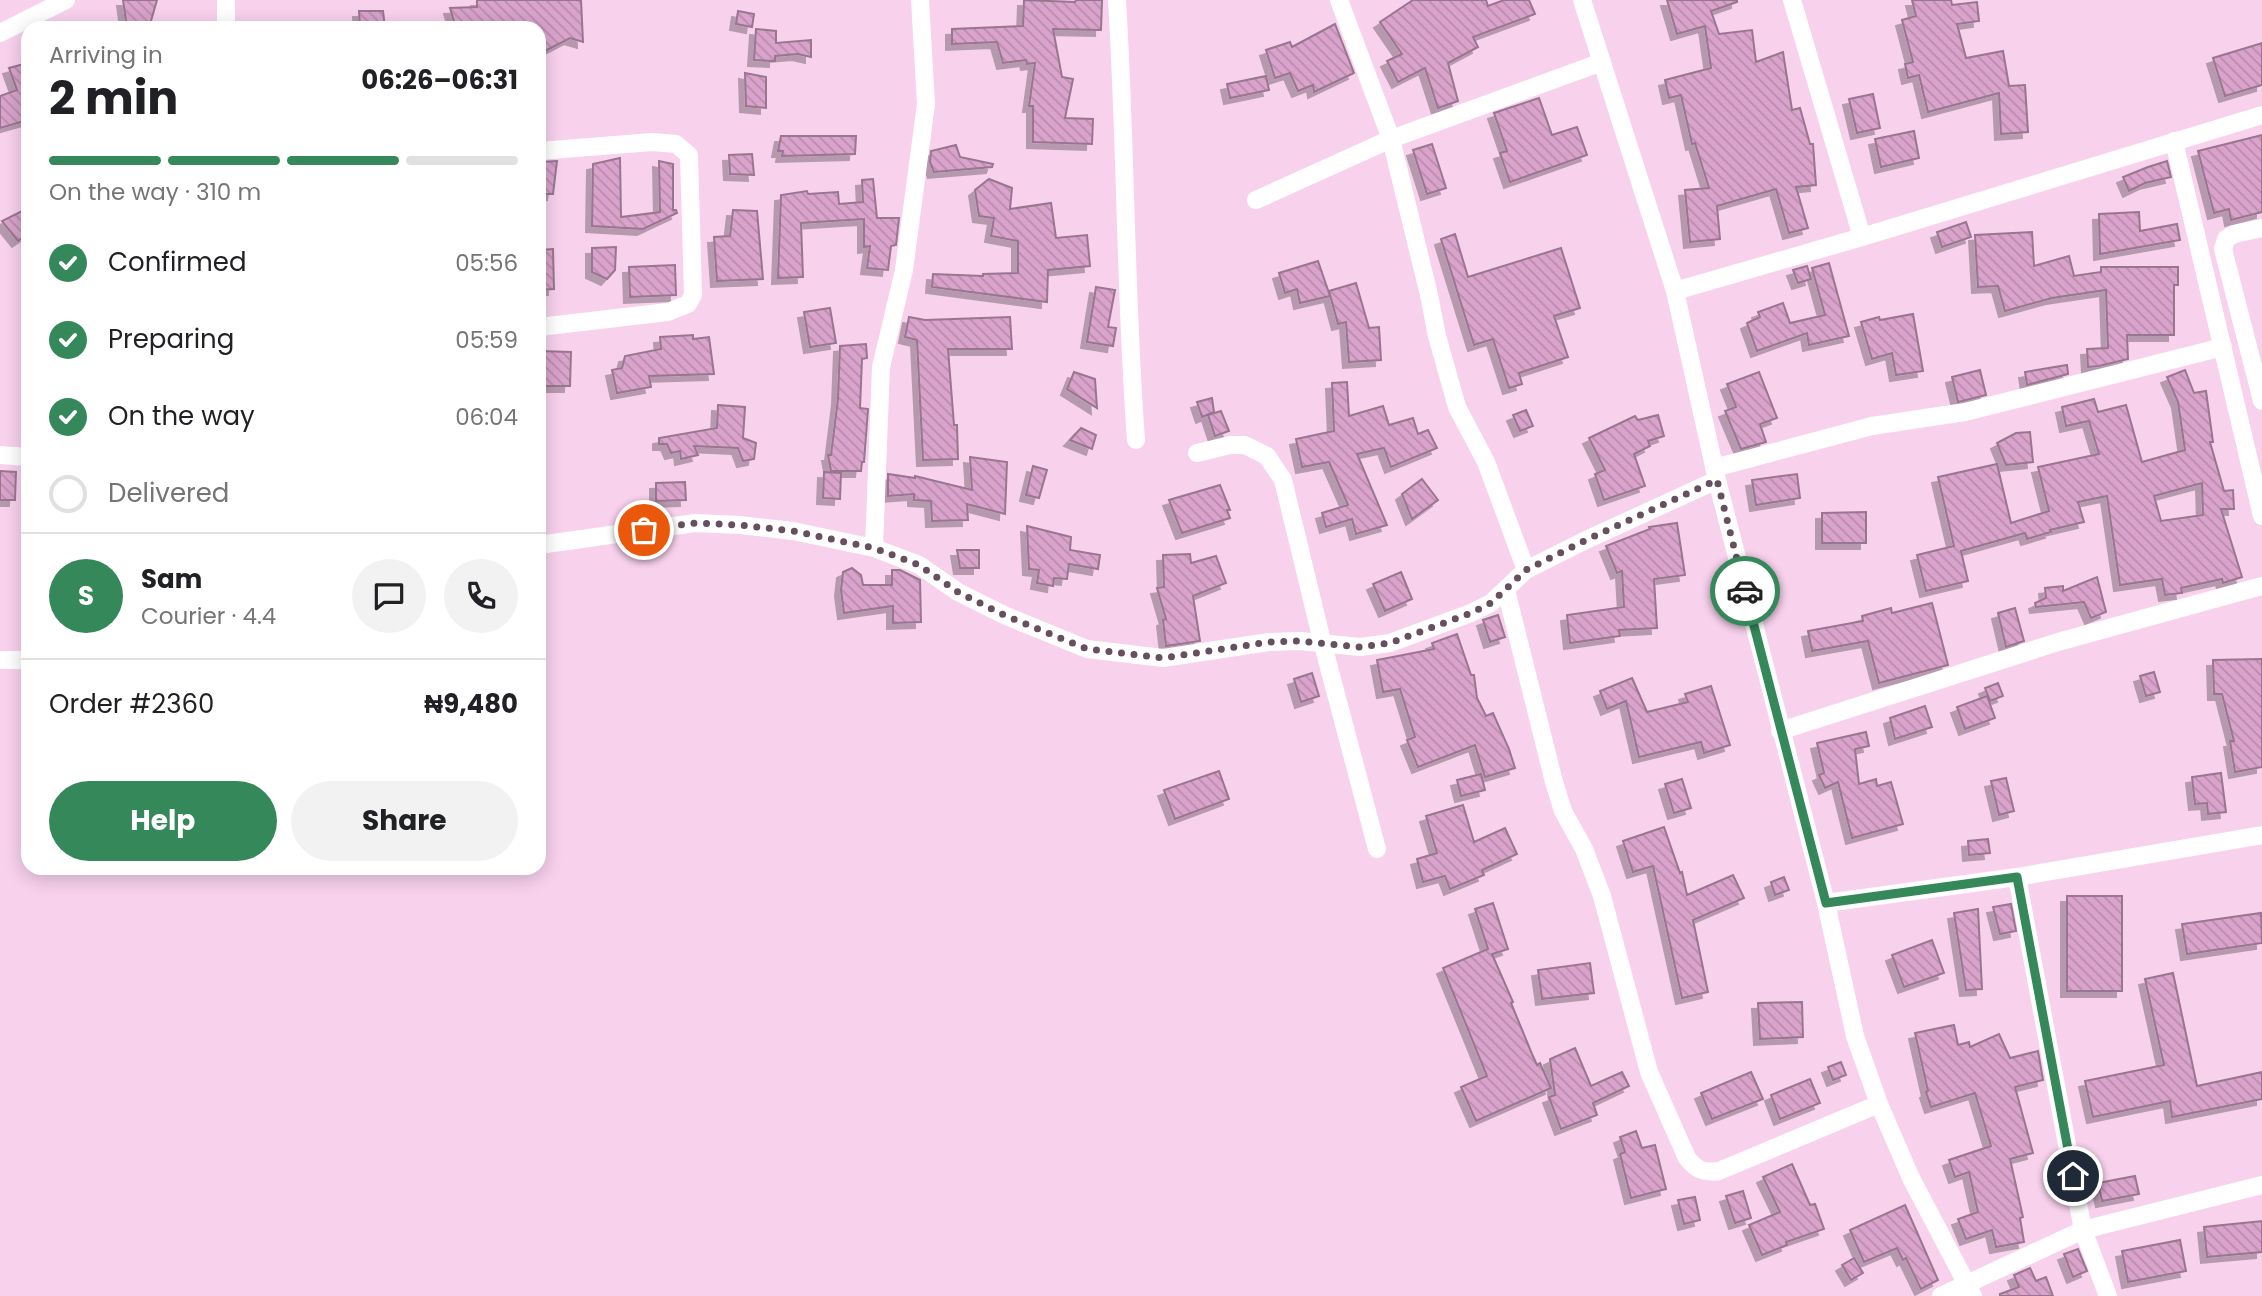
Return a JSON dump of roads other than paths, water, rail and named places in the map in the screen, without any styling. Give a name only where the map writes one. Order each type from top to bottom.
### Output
[{"type":"street","points":[[0,33],[47,4],[66,0]]},
{"type":"street","points":[[226,0],[226,21]]},
{"type":"street","points":[[874,548],[881,367],[904,270],[926,104],[920,0]]},
{"type":"street","points":[[1118,0],[1131,373],[1136,440]]},
{"type":"street","points":[[1339,0],[1391,139],[1437,336],[1457,407],[1486,462],[1526,570]]},
{"type":"street","points":[[1582,0],[1675,291],[1715,474],[1826,903],[1855,1036],[1879,1104],[1911,1178],[1970,1290]]},
{"type":"street","points":[[1792,0],[1862,237]]},
{"type":"street","points":[[1256,200],[1391,139],[1602,62]]},
{"type":"street","points":[[1675,291],[2262,115]]},
{"type":"street","points":[[2174,141],[2262,516]]},
{"type":"street","points":[[546,150],[652,142],[676,144],[689,155],[693,295],[688,304],[668,312],[546,326]]},
{"type":"street","points":[[2262,228],[2234,234],[2226,239],[2222,249],[2262,401]]},
{"type":"street","points":[[546,544],[695,523],[793,531],[874,548],[919,565],[958,592],[1004,615],[1087,649],[1163,658],[1269,642],[1300,641],[1360,647],[1390,643],[1471,613],[1491,603],[1526,570],[1715,474],[1872,426],[1965,412],[2222,347]]},
{"type":"street","points":[[1196,453],[1230,444],[1245,444],[1267,456],[1283,480],[1377,849]]},
{"type":"street","points":[[0,455],[21,456]]},
{"type":"street","points":[[1780,731],[2058,642],[2262,586]]},
{"type":"street","points":[[1506,590],[1563,811],[1584,849],[1602,896],[1649,1072],[1687,1158],[1696,1169],[1706,1173],[1719,1171],[1879,1104]]},
{"type":"street","points":[[0,660],[21,660]]},
{"type":"street","points":[[1826,903],[2017,877],[2262,835]]},
{"type":"street","points":[[2017,877],[2083,1230],[2108,1296]]},
{"type":"street","points":[[1941,1296],[1970,1290],[2083,1230],[2262,1185]]}]
